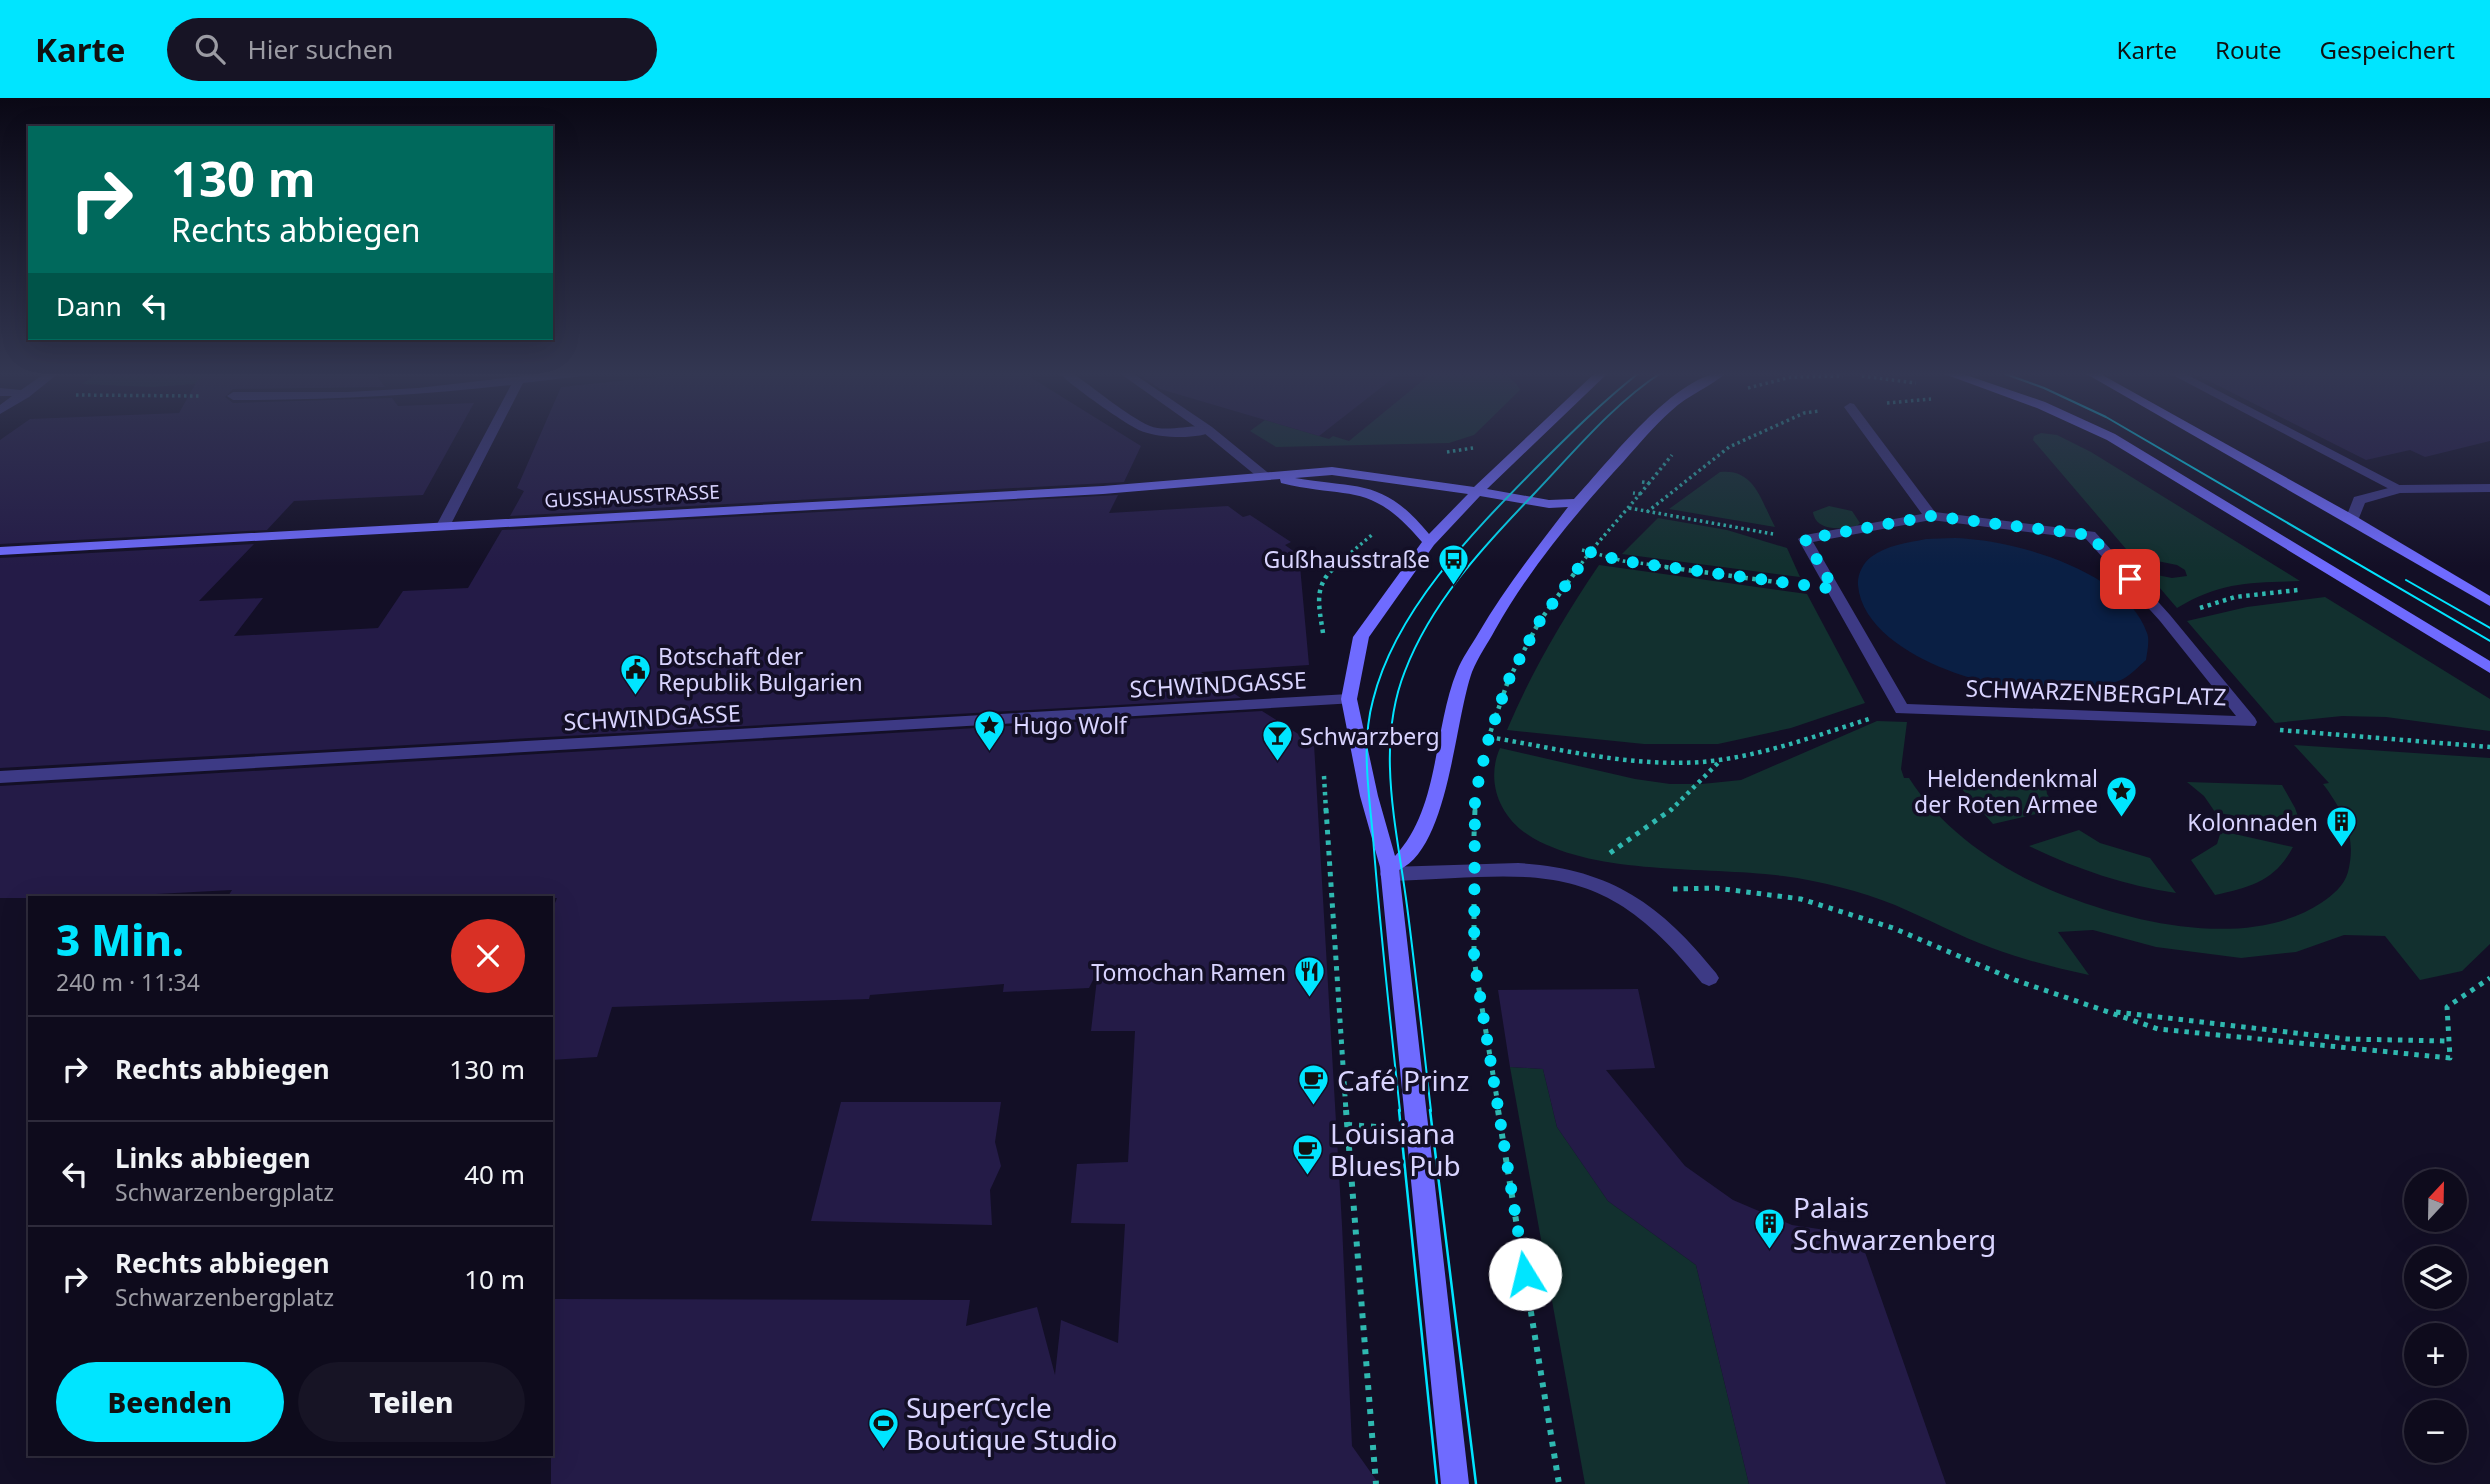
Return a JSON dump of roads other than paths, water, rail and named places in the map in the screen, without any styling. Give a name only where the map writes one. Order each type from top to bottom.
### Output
[{"type":"street","points":[[443,526],[490,437]]},
{"type":"street","points":[[1216,437],[1265,476]]},
{"type":"street","points":[[1455,1484],[1389,870],[1369,796],[1349,699],[1361,638],[1429,542],[1533,437]]},
{"type":"street","points":[[1389,870],[1402,861],[1417,845],[1422,835],[1436,794],[1448,729],[1465,670],[1509,593],[1578,503],[1640,437]]},
{"type":"street","points":[[1872,437],[1931,516]]},
{"type":"street","points":[[2108,437],[2490,668]]},
{"type":"street","points":[[2203,437],[2490,602]]},
{"type":"street","points":[[2298,437],[2400,489]]},
{"type":"street","name":"GUSSHAUSSTRASSE","points":[[0,551],[1103,490],[1205,483],[1304,472],[1358,473],[1549,504],[1578,503]]},
{"type":"street","name":"GUSSHAUSSTRASSE","points":[[1265,476],[1361,491],[1384,498],[1429,542]]},
{"type":"street","points":[[2352,520],[2358,500],[2400,489],[2490,488]]},
{"type":"street","name":"SCHWARZENBERGPLATZ","points":[[1931,516],[2090,535],[2165,618],[2249,722],[1902,709],[1805,539],[1931,516]]},
{"type":"street","name":"SCHWINDGASSE","points":[[0,777],[1349,699]]},
{"type":"street","points":[[1389,870],[1561,873],[1617,891],[1661,922],[1685,946],[1709,978]]},
{"type":"water","points":[[1964,538],[2017,547],[2072,566],[2097,579],[2119,594],[2136,612],[2148,636],[2146,660],[2121,680],[2100,687],[2056,692],[1987,683],[1917,656],[1877,626],[1861,600],[1858,581],[1863,566],[1877,553],[1897,545],[1926,539]]},
{"type":"tram line","points":[[1400,1111],[1368,786],[1367,734],[1373,700],[1399,635],[1439,575],[1486,520],[1567,437]]},
{"type":"tram line","points":[[1431,1111],[1391,788],[1391,729],[1396,699],[1416,646],[1443,599],[1477,556],[1588,437]]},
{"type":"tram line","points":[[2140,437],[2490,641]]},
{"type":"tram line","points":[[2406,580],[2490,628]]},
{"type":"tram line","points":[[1399,1110],[1437,1484]]},
{"type":"tram line","points":[[1430,1110],[1476,1484]]},
{"type":"place","name":"Gußhausstraße","points":[[1453,586]]},
{"type":"place","name":"Botschaft der Republik Bulgarien","points":[[635,696]]},
{"type":"place","name":"Hugo Wolf","points":[[990,752]]},
{"type":"place","name":"Schwarzberg","points":[[1277,763]]},
{"type":"place","name":"Heldendenkmal der Roten Armee","points":[[2121,818]]},
{"type":"place","name":"Kolonnaden","points":[[2341,849]]},
{"type":"place","name":"Tomochan Ramen","points":[[1309,999]]},
{"type":"place","name":"Café Prinz","points":[[1314,1107]]},
{"type":"place","name":"Louisiana Blues Pub","points":[[1307,1176]]},
{"type":"place","name":"Palais Schwarzenberg","points":[[1770,1250]]},
{"type":"place","name":"SuperCycle Boutique Studio","points":[[883,1450]]}]
